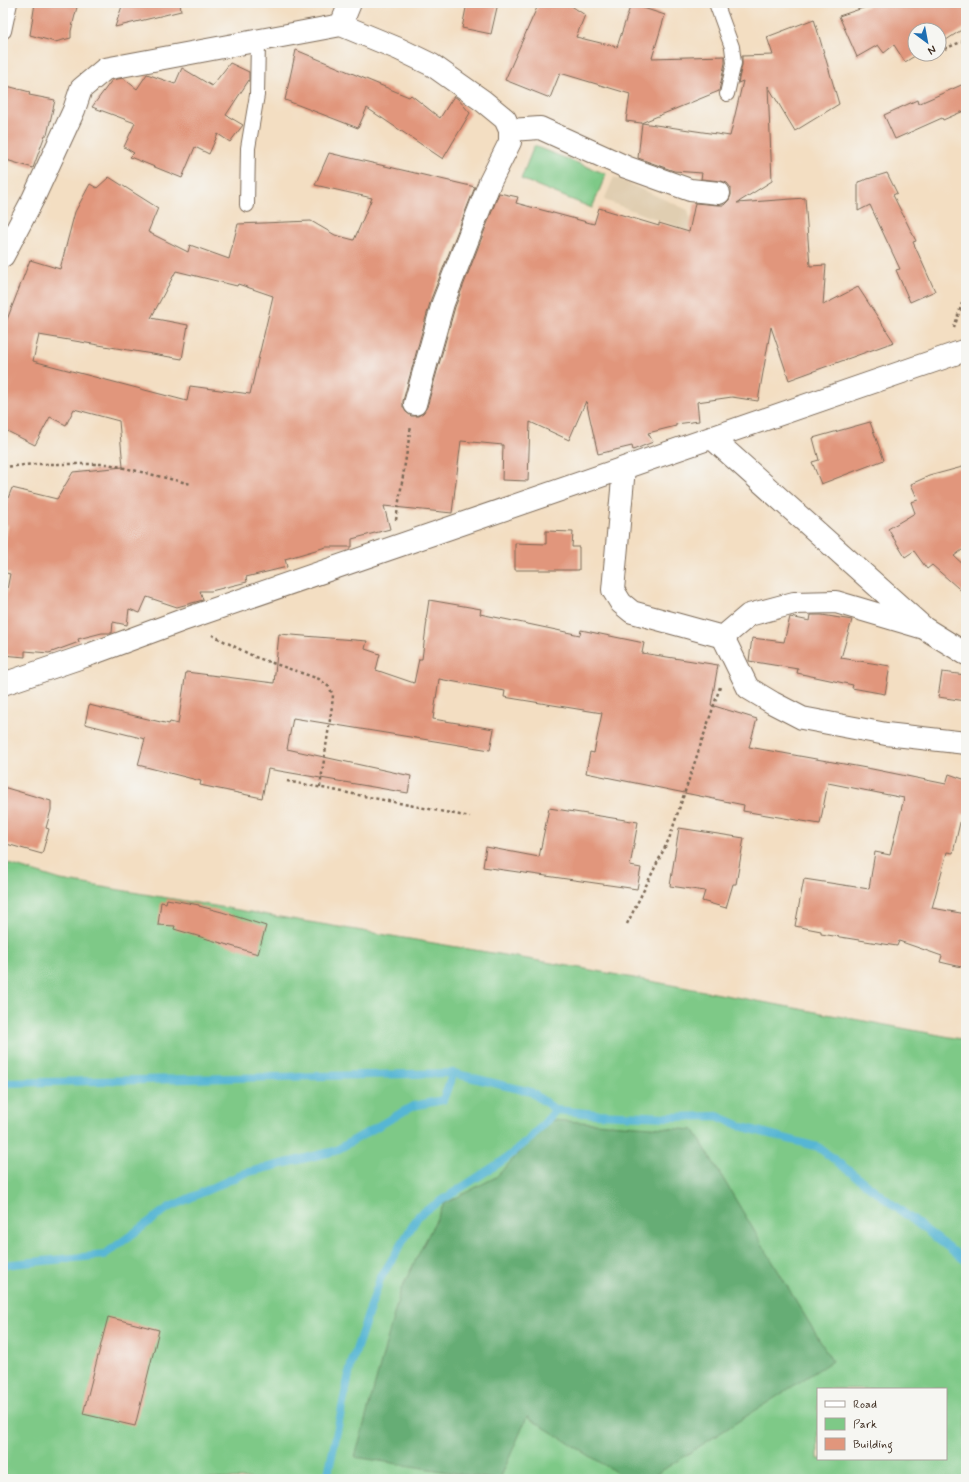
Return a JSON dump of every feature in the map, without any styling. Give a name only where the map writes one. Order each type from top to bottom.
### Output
[{"type":"street","points":[[341,25],[350,3]]},
{"type":"street","points":[[3,256],[33,199],[74,110],[81,88],[105,69],[258,42],[341,25],[399,49],[432,65],[489,106],[504,119],[510,130],[510,142],[490,182],[443,303],[415,404]]},
{"type":"street","points":[[510,130],[540,128],[626,167],[690,190],[719,193]]},
{"type":"street","points":[[3,684],[91,654],[183,620],[966,350]]},
{"type":"street","points":[[712,438],[924,628]]},
{"type":"street","points":[[624,468],[613,590],[621,603],[632,612],[727,645],[748,688],[802,718],[886,734],[966,743]]},
{"type":"street","points":[[727,645],[749,615],[794,603],[836,602],[924,628],[963,649]]},
{"type":"lane","points":[[4,31],[10,3]]},
{"type":"lane","points":[[716,3],[732,47],[734,63],[727,94]]},
{"type":"lane","points":[[247,205],[248,148],[257,95],[258,42]]},
{"type":"path","points":[[947,48],[966,40]]},
{"type":"path","points":[[945,357],[966,292]]},
{"type":"path","points":[[392,548],[415,404]]},
{"type":"path","points":[[3,467],[36,464],[108,464],[191,484]]},
{"type":"path","points":[[183,620],[255,658],[319,679],[329,687],[333,695],[320,787]]},
{"type":"path","points":[[627,924],[669,838],[727,645]]},
{"type":"path","points":[[287,781],[470,817]]},
{"type":"shaded area","points":[[614,177],[688,210],[691,223],[688,231],[604,200]]},
{"type":"green space","points":[[534,146],[606,174],[592,208],[521,179]]},
{"type":"green space","points":[[3,862],[61,880],[575,967],[966,1040],[966,1479],[22,1479],[3,1476]]},
{"type":"green space","points":[[551,1120],[694,1130],[832,1361],[649,1479],[627,1479],[527,1417],[500,1479],[491,1479],[355,1457],[401,1289],[444,1204],[496,1177]]},
{"type":"building","points":[[35,3],[78,3],[71,31],[71,38],[55,42],[30,35]]},
{"type":"building","points":[[123,3],[180,3],[181,11],[115,27]]},
{"type":"building","points":[[467,3],[498,3],[491,34],[462,28]]},
{"type":"building","points":[[539,3],[567,3],[585,15],[576,37],[617,47],[631,4],[665,15],[652,58],[725,56],[719,91],[641,123],[626,121],[630,94],[560,73],[550,98],[505,80]]},
{"type":"building","points":[[878,3],[966,3],[966,27],[947,39],[947,22],[907,22],[907,61],[905,62],[894,45],[884,53],[878,45],[857,57],[839,16]]},
{"type":"building","points":[[814,19],[839,104],[795,131],[768,86],[772,181],[737,203],[805,198],[810,266],[826,265],[823,305],[858,287],[894,342],[789,380],[771,327],[758,401],[732,397],[697,402],[699,421],[676,424],[676,426],[648,433],[653,442],[633,450],[632,446],[598,454],[586,401],[569,440],[530,422],[528,481],[502,480],[503,445],[461,441],[452,513],[384,506],[390,529],[352,539],[352,547],[326,547],[285,559],[287,567],[246,577],[247,582],[211,591],[200,591],[203,600],[177,607],[147,597],[140,613],[129,609],[127,625],[113,622],[112,633],[102,633],[78,639],[79,642],[49,653],[25,651],[25,657],[3,655],[3,610],[10,574],[3,572],[3,554],[8,525],[3,523],[3,511],[12,488],[57,499],[73,472],[123,467],[119,421],[74,409],[66,425],[50,417],[35,445],[3,429],[3,330],[30,260],[60,269],[75,212],[90,184],[97,188],[109,177],[158,208],[148,232],[188,252],[190,245],[229,259],[238,224],[311,221],[335,235],[354,240],[372,198],[315,185],[329,153],[475,187],[431,299],[403,401],[403,407],[406,412],[411,416],[418,416],[423,413],[427,407],[455,307],[499,193],[518,197],[516,203],[594,224],[599,208],[659,226],[659,223],[689,232],[695,203],[724,205],[729,200],[731,188],[727,183],[721,181],[701,179],[702,173],[674,171],[638,158],[642,123],[730,136],[743,81],[738,83],[742,65],[742,56],[773,55],[767,37]],"holes":[[[176,271],[237,286],[238,284],[273,296],[250,394],[190,386],[187,401],[33,361],[39,335],[182,359],[188,325],[151,318]]]},
{"type":"building","points":[[296,50],[409,97],[411,95],[440,118],[454,96],[470,113],[443,159],[367,108],[358,128],[285,100]]},
{"type":"building","points":[[230,63],[249,72],[249,80],[226,115],[243,125],[230,142],[218,134],[209,154],[195,147],[182,178],[130,157],[134,153],[124,147],[135,123],[92,107],[112,80],[123,78],[137,89],[147,74],[175,84],[182,68],[212,86]]},
{"type":"building","points":[[966,83],[966,110],[943,120],[942,118],[895,139],[884,115],[917,100],[918,104]]},
{"type":"building","points":[[3,85],[30,92],[29,95],[55,100],[47,135],[45,135],[33,168],[3,159]]},
{"type":"building","points":[[887,173],[897,193],[893,195],[916,241],[913,242],[935,291],[910,302],[896,270],[900,269],[870,205],[858,211],[858,182]]},
{"type":"building","points":[[870,422],[884,460],[821,484],[812,462],[819,460],[813,438]]},
{"type":"building","points":[[966,466],[966,547],[954,556],[966,567],[966,595],[932,565],[927,569],[914,551],[905,557],[888,529],[915,513],[911,502],[918,500],[911,484],[929,476]]},
{"type":"building","points":[[546,531],[573,532],[572,547],[579,547],[579,570],[515,570],[515,543],[546,544]]},
{"type":"building","points":[[429,600],[481,609],[480,614],[580,635],[581,630],[644,643],[642,653],[718,665],[711,705],[757,719],[749,747],[946,784],[949,774],[966,780],[966,815],[962,814],[953,853],[947,852],[932,908],[966,914],[966,968],[940,962],[942,956],[899,941],[897,946],[821,934],[821,931],[795,926],[804,879],[869,889],[875,852],[890,855],[904,798],[828,783],[820,824],[743,811],[744,805],[586,773],[590,752],[594,753],[602,713],[504,697],[505,691],[439,679],[433,719],[494,729],[490,750],[293,718],[287,749],[411,776],[408,793],[268,769],[262,798],[200,785],[201,781],[138,765],[145,739],[85,724],[89,705],[169,724],[170,722],[178,724],[186,672],[274,683],[279,634],[367,641],[365,649],[380,654],[376,670],[414,683],[419,659],[422,659]]},
{"type":"building","points":[[811,615],[822,615],[852,620],[841,658],[890,666],[885,694],[852,688],[853,685],[797,673],[798,669],[749,661],[752,638],[784,642],[790,617],[810,621]]},
{"type":"building","points":[[942,672],[966,675],[966,701],[938,697]]},
{"type":"building","points":[[3,787],[51,801],[51,810],[46,828],[49,829],[42,854],[3,843]]},
{"type":"building","points":[[549,808],[638,822],[630,866],[641,868],[637,889],[483,867],[486,847],[539,857]]},
{"type":"building","points":[[679,828],[744,838],[736,884],[733,884],[726,908],[702,901],[705,891],[670,886]]},
{"type":"building","points":[[167,899],[199,905],[266,926],[258,954],[174,929],[175,926],[158,925],[161,902],[166,903]]},
{"type":"building","points":[[108,1317],[159,1330],[135,1426],[83,1414]]},
{"type":"waterway","points":[[3,1083],[453,1073],[531,1092],[556,1110],[596,1114],[668,1117],[717,1116],[743,1127],[818,1147],[966,1261]]},
{"type":"waterway","points":[[3,1265],[104,1255],[168,1208],[245,1173],[335,1151],[413,1106],[443,1100],[453,1073]]},
{"type":"waterway","points":[[327,1479],[351,1365],[380,1279],[419,1215],[504,1160],[531,1138],[556,1110]]}]
